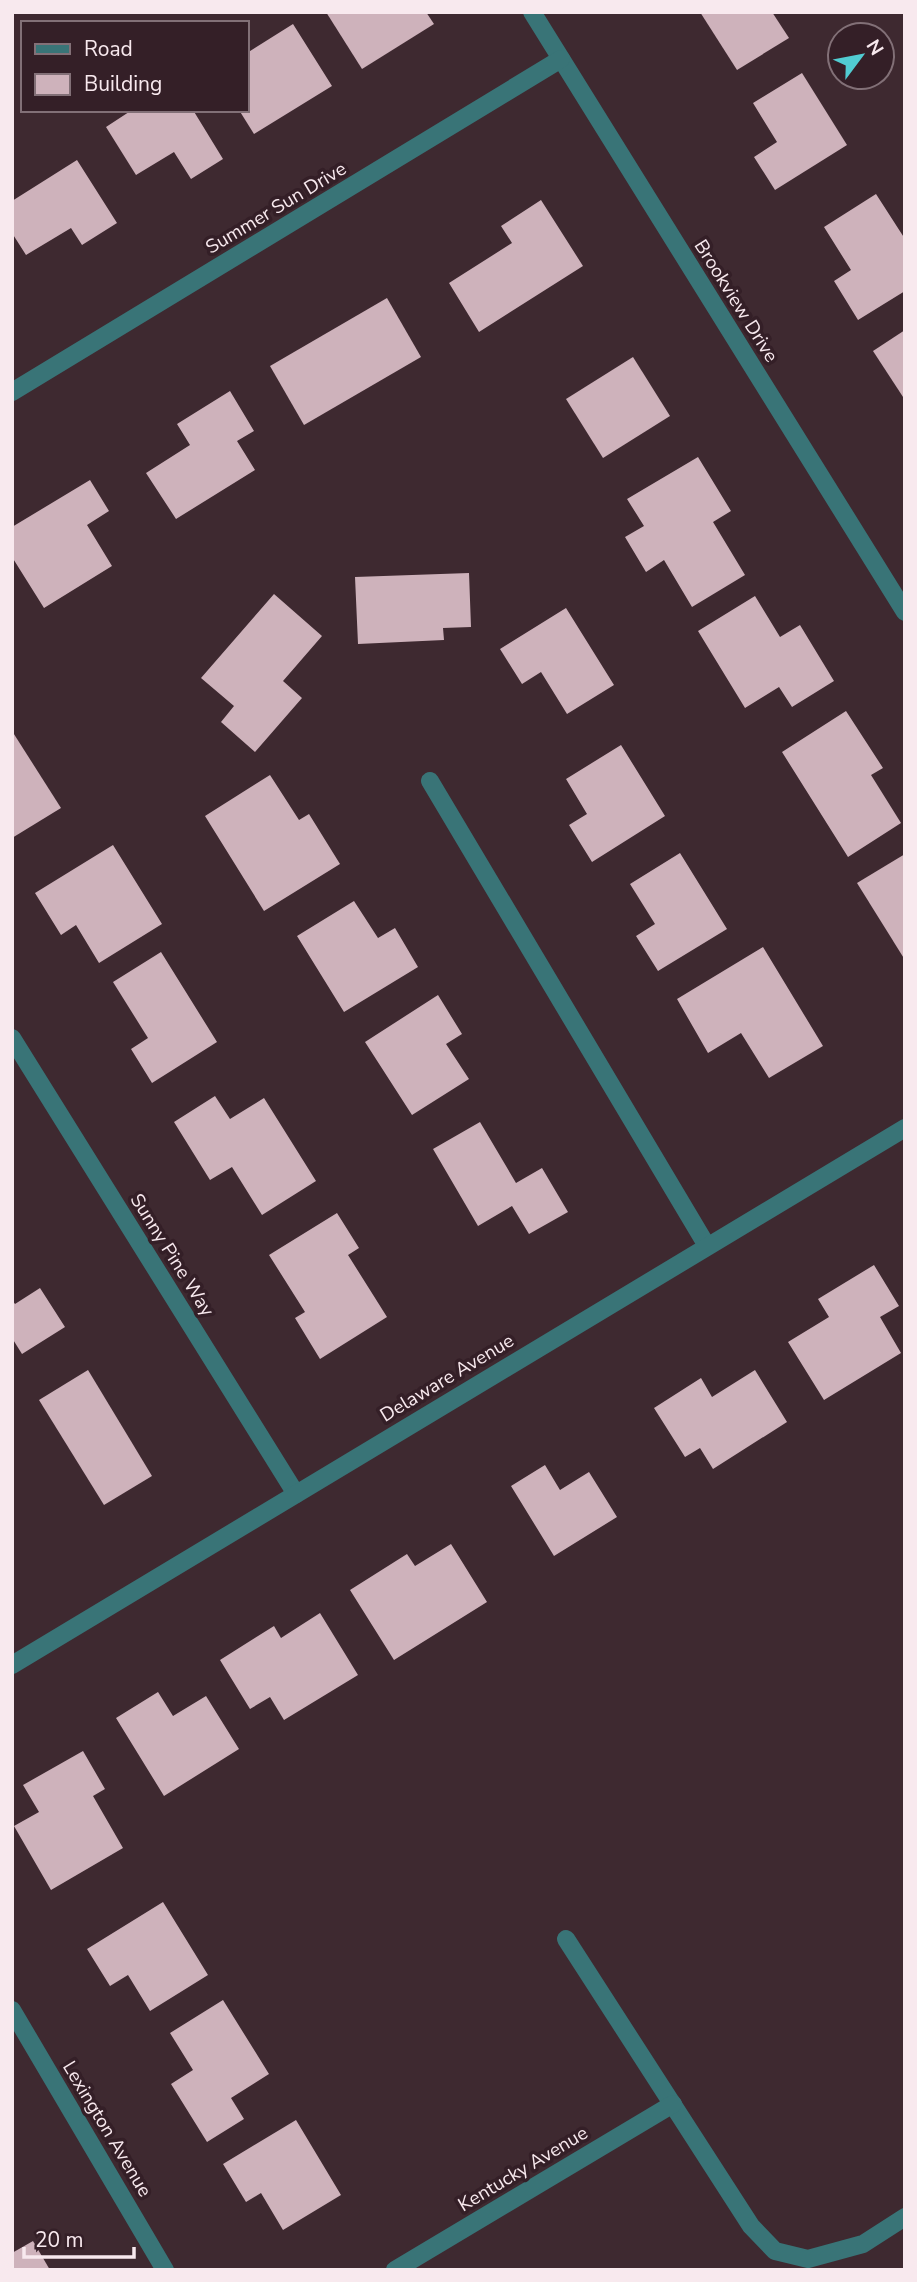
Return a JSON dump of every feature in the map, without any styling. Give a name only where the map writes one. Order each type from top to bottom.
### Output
[{"type":"street","name":"Brookview Drive","points":[[531,12],[905,612]]},
{"type":"street","name":"Summer Sun Drive","points":[[12,392],[561,59]]},
{"type":"street","points":[[430,781],[707,1246]]},
{"type":"street","name":"Sunny Pine Way","points":[[12,1038],[296,1494]]},
{"type":"street","name":"Delaware Avenue","points":[[12,1665],[905,1128]]},
{"type":"street","points":[[566,1938],[751,2226],[775,2251],[808,2259],[835,2253],[863,2244],[905,2217]]},
{"type":"street","name":"Lexington Avenue","points":[[12,2010],[165,2270]]},
{"type":"street","name":"Kentucky Avenue","points":[[396,2270],[673,2104]]},
{"type":"building","points":[[326,12],[426,12],[434,24],[362,69]]},
{"type":"building","points":[[700,12],[772,12],[789,38],[737,70]]},
{"type":"building","points":[[293,24],[332,86],[254,134],[240,112],[248,112],[248,52]]},
{"type":"building","points":[[802,73],[847,145],[775,190],[754,157],[777,142],[753,103]]},
{"type":"building","points":[[129,112],[194,112],[223,159],[191,179],[174,152],[136,175],[106,127]]},
{"type":"building","points":[[77,160],[117,223],[82,245],[71,228],[26,255],[12,233],[12,201]]},
{"type":"building","points":[[876,194],[905,239],[905,291],[858,320],[834,281],[851,270],[824,227]]},
{"type":"building","points":[[541,200],[583,266],[479,332],[449,283],[512,243],[501,226]]},
{"type":"building","points":[[387,298],[421,357],[304,425],[270,366]]},
{"type":"building","points":[[905,330],[905,400],[873,351]]},
{"type":"building","points":[[633,357],[670,416],[603,458],[566,399]]},
{"type":"building","points":[[230,391],[254,431],[237,441],[255,470],[176,519],[146,473],[190,445],[177,424]]},
{"type":"building","points":[[698,457],[731,511],[713,522],[745,575],[692,607],[664,560],[646,572],[625,537],[644,526],[627,499]]},
{"type":"building","points":[[90,480],[109,511],[87,525],[112,566],[44,608],[12,557],[12,527]]},
{"type":"building","points":[[469,573],[471,627],[443,628],[444,640],[358,644],[355,577]]},
{"type":"building","points":[[274,594],[322,636],[283,681],[302,698],[255,752],[221,722],[234,706],[201,678]]},
{"type":"building","points":[[755,596],[780,637],[800,625],[834,681],[792,707],[779,687],[745,708],[698,631]]},
{"type":"building","points":[[566,608],[614,685],[567,714],[541,672],[522,684],[500,649]]},
{"type":"building","points":[[846,711],[883,768],[871,775],[901,823],[848,857],[782,752]]},
{"type":"building","points":[[12,731],[61,808],[12,838]]},
{"type":"building","points":[[621,745],[665,816],[592,862],[569,825],[587,814],[566,779]]},
{"type":"building","points":[[270,775],[299,820],[309,814],[340,864],[264,911],[205,816]]},
{"type":"building","points":[[113,845],[162,924],[99,963],[76,925],[61,935],[35,893]]},
{"type":"building","points":[[680,853],[727,929],[658,971],[636,936],[655,924],[630,884]]},
{"type":"building","points":[[905,854],[905,960],[857,883]]},
{"type":"building","points":[[354,901],[378,938],[395,928],[418,967],[344,1012],[297,936]]},
{"type":"building","points":[[763,947],[823,1046],[769,1078],[741,1033],[708,1053],[677,999]]},
{"type":"building","points":[[161,952],[217,1042],[152,1083],[131,1049],[148,1038],[113,982]]},
{"type":"building","points":[[438,995],[462,1034],[446,1044],[469,1079],[412,1115],[365,1042]]},
{"type":"building","points":[[215,1096],[230,1119],[264,1098],[316,1181],[262,1215],[232,1167],[210,1180],[174,1122]]},
{"type":"building","points":[[480,1122],[516,1183],[542,1168],[568,1212],[529,1234],[512,1206],[478,1226],[433,1149]]},
{"type":"building","points":[[337,1213],[359,1248],[348,1255],[387,1317],[320,1359],[295,1318],[305,1312],[269,1255]]},
{"type":"building","points":[[874,1265],[899,1306],[880,1317],[901,1353],[824,1400],[788,1342],[829,1317],[818,1299]]},
{"type":"building","points":[[40,1288],[65,1327],[22,1354],[12,1338],[12,1300],[15,1304]]},
{"type":"building","points":[[88,1370],[152,1476],[104,1505],[39,1400]]},
{"type":"building","points":[[755,1370],[787,1422],[713,1469],[700,1448],[685,1457],[654,1408],[701,1378],[712,1397]]},
{"type":"building","points":[[545,1465],[560,1490],[589,1472],[617,1517],[554,1556],[511,1486]]},
{"type":"building","points":[[451,1544],[487,1602],[394,1660],[350,1590],[407,1554],[415,1566]]},
{"type":"building","points":[[320,1613],[358,1675],[284,1720],[270,1697],[250,1709],[220,1660],[274,1626],[281,1638]]},
{"type":"building","points":[[158,1692],[173,1716],[206,1696],[239,1749],[164,1796],[116,1718]]},
{"type":"building","points":[[83,1751],[105,1789],[93,1796],[123,1848],[51,1890],[14,1826],[39,1812],[23,1785]]},
{"type":"building","points":[[163,1902],[208,1975],[150,2011],[128,1975],[110,1986],[87,1949]]},
{"type":"building","points":[[223,2000],[269,2074],[231,2098],[244,2119],[207,2142],[171,2084],[193,2070],[170,2033]]},
{"type":"building","points":[[296,2120],[341,2195],[283,2230],[261,2193],[246,2202],[223,2164]]},
{"type":"building","points":[[33,2241],[50,2270],[12,2270],[12,2253]]}]
